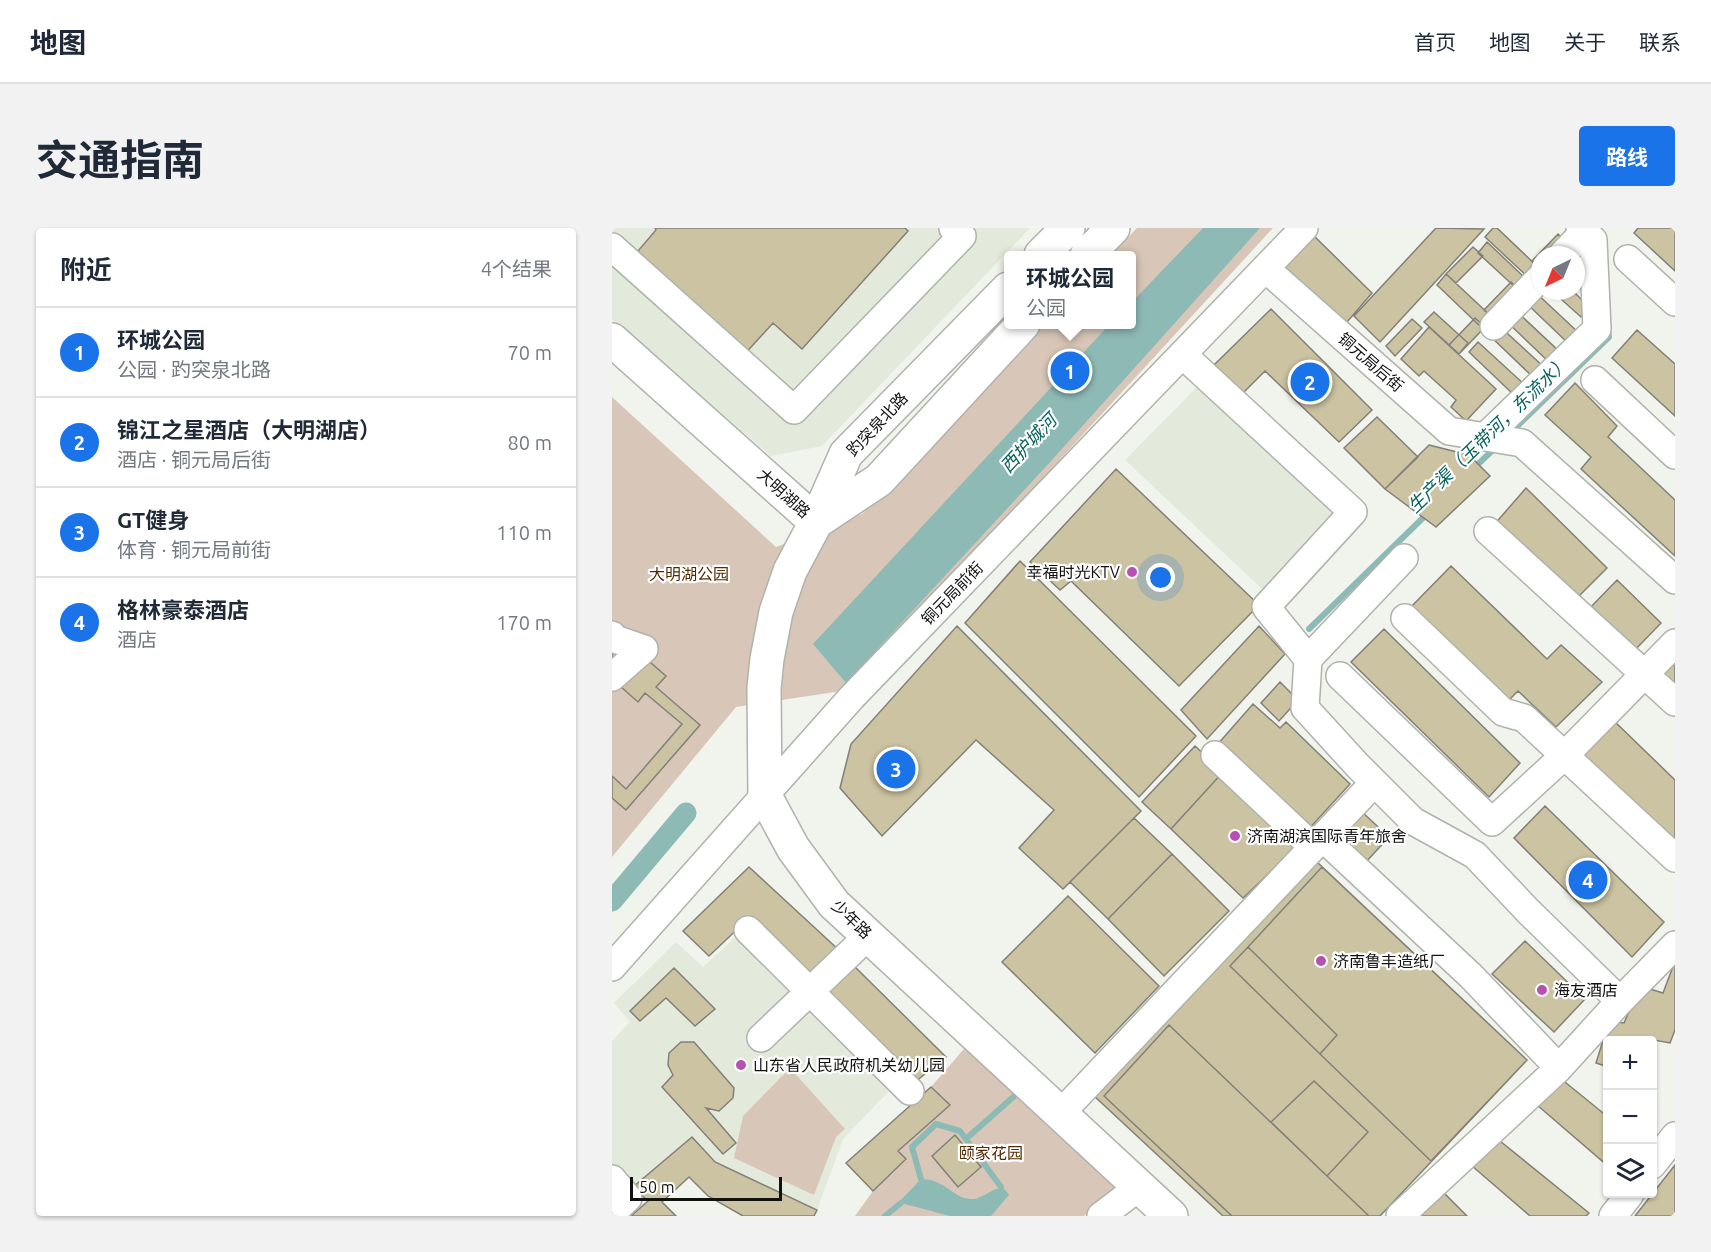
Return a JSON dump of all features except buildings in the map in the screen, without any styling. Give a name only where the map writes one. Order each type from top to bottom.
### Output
[{"type":"main road","points":[[1045,251],[1068,228]]},
{"type":"main road","points":[[1091,251],[1113,228]]},
{"type":"main road","name":"趵突泉北路","points":[[816,522],[846,454],[1004,293]]},
{"type":"main road","points":[[816,522],[879,480],[1018,329]]},
{"type":"main road","name":"大明湖路","points":[[612,340],[816,522]]},
{"type":"main road","name":"大明湖路","points":[[612,364],[752,491],[816,522]]},
{"type":"main road","name":"少年路","points":[[816,522],[790,571],[771,635],[764,688],[765,796],[793,848],[834,904],[1060,1114],[1148,1204]]},
{"type":"street","name":"铜元局前街","points":[[612,967],[852,697],[1304,228]]},
{"type":"street","points":[[1486,436],[1597,329],[1593,240],[1582,230],[1569,246]]},
{"type":"street","points":[[612,247],[794,410],[961,231]]},
{"type":"street","points":[[1628,259],[1675,302]]},
{"type":"street","name":"铜元局后街","points":[[1266,269],[1449,431],[1522,443],[1675,580]]},
{"type":"street","points":[[1494,326],[1531,287]]},
{"type":"street","points":[[1182,355],[1353,512],[1266,607],[1308,659]]},
{"type":"street","points":[[1595,380],[1675,455]]},
{"type":"street","points":[[1488,531],[1675,702]]},
{"type":"street","points":[[1404,558],[1308,659],[1305,708],[1374,783],[1413,821],[1475,855],[1620,1001]]},
{"type":"street","points":[[1406,618],[1503,712],[1524,718],[1675,858]]},
{"type":"street","points":[[612,635],[615,639],[644,649],[612,677]]},
{"type":"street","points":[[1340,676],[1492,822],[1565,755],[1675,643]]},
{"type":"street","points":[[1215,755],[1471,976],[1559,1068]]},
{"type":"street","points":[[1060,1114],[1374,783]]},
{"type":"street","points":[[748,930],[910,1091]]},
{"type":"street","points":[[761,1038],[868,936]]},
{"type":"street","points":[[1400,1216],[1559,1068],[1675,945]]},
{"type":"street","points":[[1657,1160],[1675,1136]]},
{"type":"street","points":[[612,1179],[628,1198],[612,1213]]},
{"type":"street","points":[[1612,1216],[1627,1198]]},
{"type":"street","points":[[1101,1216],[1148,1204]]},
{"type":"shaded area","points":[[612,228],[1030,228],[1008,251],[1004,251],[1004,255],[822,446],[771,456],[612,320]]},
{"type":"shaded area","points":[[1202,382],[1341,512],[1263,590],[1125,460]]},
{"type":"shaded area","name":"山东省人民政府机关幼儿园","points":[[741,932],[892,1088],[843,1139],[817,1210],[715,1162],[692,1137],[633,1187],[612,1179],[612,1041],[630,1022],[614,1003],[676,942],[703,967]]},
{"type":"green space","name":"大明湖公园","points":[[1137,228],[1273,228],[848,690],[736,707],[612,857],[612,397],[776,547],[862,514],[1040,329],[1136,329],[1136,251],[1115,251]]},
{"type":"green space","name":"颐家花园","points":[[969,1043],[1121,1187],[1084,1216],[855,1216],[873,1191],[906,1160],[898,1151],[950,1105],[931,1087]]},
{"type":"green space","points":[[790,1068],[845,1129],[836,1137],[814,1195],[734,1158],[743,1116]]},
{"type":"water","points":[[1203,228],[1260,228],[1052,460],[846,683],[813,644],[1105,329],[1136,329],[1136,298]]},
{"type":"water","points":[[921,1179],[937,1182],[966,1198],[978,1198],[1002,1188],[1009,1195],[991,1216],[950,1216],[901,1203],[901,1200]]},
{"type":"waterway","name":"生产渠（玉带河，东流水）","points":[[1509,434],[1609,337],[1608,330]]},
{"type":"waterway","name":"生产渠（玉带河，东流水）","points":[[1473,469],[1496,447]]},
{"type":"waterway","name":"生产渠（玉带河，东流水）","points":[[1309,629],[1429,512]]},
{"type":"waterway","name":"西护城河","points":[[612,901],[686,813]]},
{"type":"waterway","points":[[967,1138],[1020,1091]]},
{"type":"waterway","points":[[921,1179],[912,1147],[936,1124],[960,1131],[1001,1187]]},
{"type":"waterway","points":[[885,1216],[901,1203]]},
{"type":"place","name":"环城公园","points":[[1070,371]]},
{"type":"place","name":"锦江之星酒店（大明湖店）","points":[[1310,382]]},
{"type":"place","name":"幸福时光KTV","points":[[1132,572]]},
{"type":"place","name":"GT健身","points":[[896,769]]},
{"type":"place","name":"济南湖滨国际青年旅舍","points":[[1235,836]]},
{"type":"place","name":"格林豪泰酒店","points":[[1588,880]]},
{"type":"place","name":"济南鲁丰造纸厂","points":[[1321,961]]},
{"type":"place","name":"海友酒店","points":[[1542,990]]},
{"type":"place","name":"山东省人民政府机关幼儿园","points":[[741,1065]]}]
